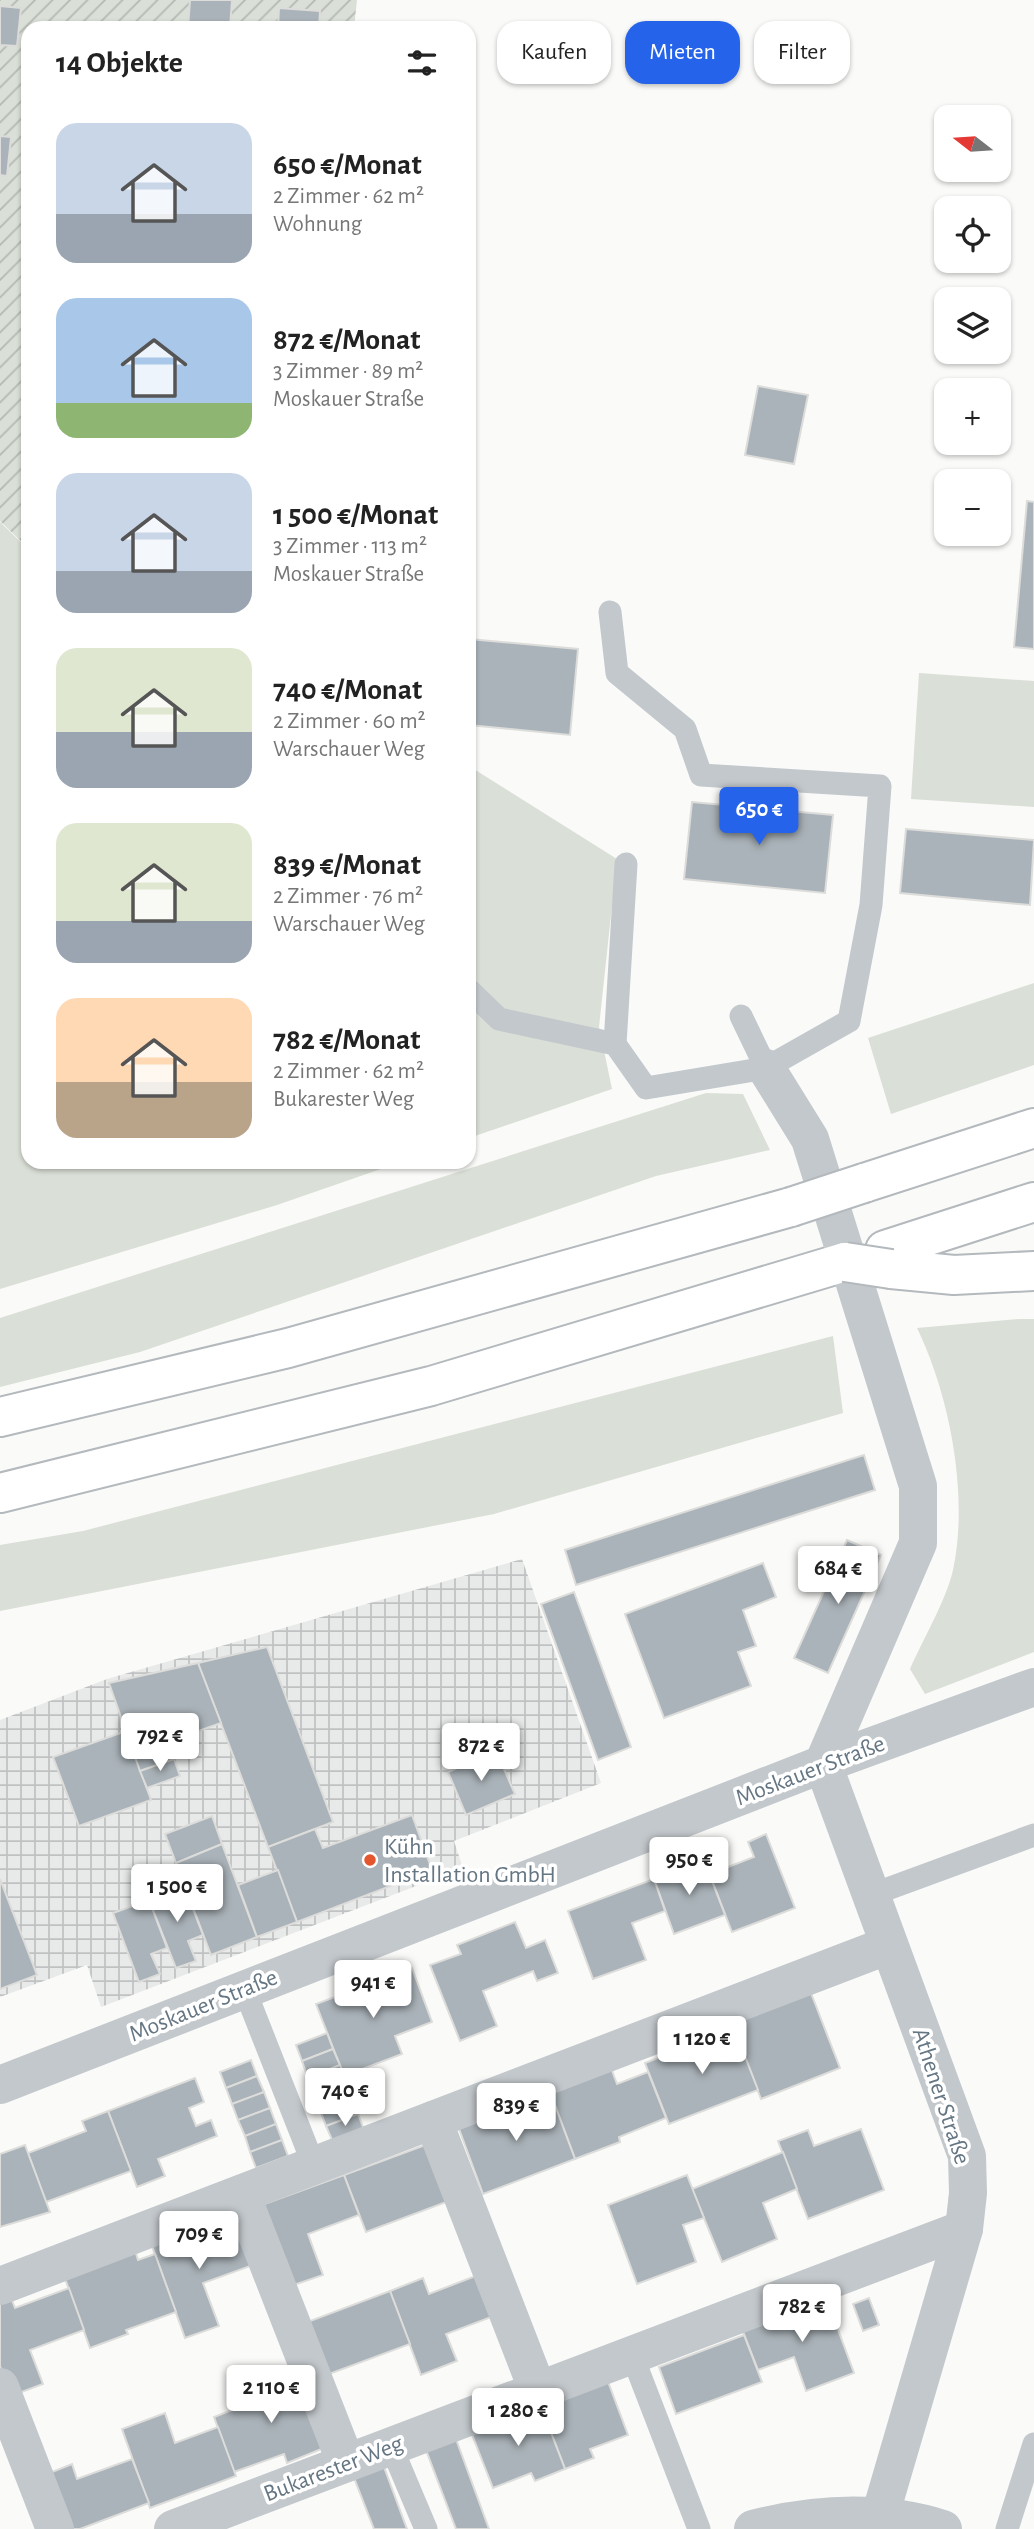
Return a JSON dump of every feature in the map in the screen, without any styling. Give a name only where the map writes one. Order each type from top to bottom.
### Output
[{"type":"highway","points":[[0,1417],[288,1348],[791,1207],[1034,1128]]},
{"type":"highway","points":[[0,1493],[431,1386],[828,1267],[888,1259],[1034,1202]]},
{"type":"highway","points":[[888,1259],[954,1275],[1034,1271]]},
{"type":"street","points":[[766,1068],[810,1139],[918,1486],[918,1543],[823,1764]]},
{"type":"street","name":"Moskauer Straße","points":[[0,2085],[823,1764],[1034,1687]]},
{"type":"street","name":"Athener Straße","points":[[823,1764],[967,2156],[968,2193],[964,2229],[880,2516]]},
{"type":"street","points":[[0,2286],[889,1945]]},
{"type":"street","points":[[433,2120],[538,2391]]},
{"type":"street","points":[[241,2194],[346,2463]]},
{"type":"street","name":"Bukarester Weg","points":[[173,2529],[964,2229]]},
{"type":"street","points":[[0,2387],[55,2529]]},
{"type":"street","points":[[753,2529],[791,2519],[855,2514],[907,2519],[943,2529]]},
{"type":"lane","points":[[610,612],[617,673],[685,729],[701,775],[880,786],[871,905],[849,1021],[766,1068],[646,1088],[615,1044],[626,864]]},
{"type":"lane","points":[[476,997],[499,1019],[615,1044]]},
{"type":"lane","points":[[741,1016],[766,1068]]},
{"type":"lane","points":[[871,1895],[1034,1835]]},
{"type":"lane","points":[[244,1988],[314,2166]]},
{"type":"lane","points":[[632,2355],[699,2529]]},
{"type":"lane","points":[[1007,2529],[1034,2444]]},
{"type":"lane","points":[[391,2446],[426,2529]]},
{"type":"shaded area","points":[[0,0],[357,0],[355,21],[21,21],[21,541],[0,521]]},
{"type":"shaded area","points":[[0,522],[21,542],[21,1169],[381,1169],[277,1205],[0,1289]]},
{"type":"shaded area","points":[[919,673],[1034,681],[1034,807],[911,799]]},
{"type":"shaded area","points":[[476,770],[617,859],[599,1027],[612,1089],[476,1136]]},
{"type":"shaded area","points":[[1034,983],[1034,1065],[891,1114],[868,1038]]},
{"type":"shaded area","points":[[706,1093],[743,1094],[770,1150],[656,1176],[140,1352],[0,1387],[0,1318],[468,1169],[476,1169],[476,1166]]},
{"type":"shaded area","points":[[1034,1319],[1034,1652],[925,1694],[910,1669],[950,1582],[959,1511],[947,1415],[929,1355],[917,1328]]},
{"type":"shaded area","points":[[833,1336],[843,1413],[494,1514],[0,1611],[0,1545],[83,1531]]},
{"type":"shaded area","points":[[522,1559],[601,1783],[454,1841],[463,1868],[101,2007],[87,1965],[0,1997],[0,1720],[107,1679]]},
{"type":"building","points":[[190,0],[232,0],[230,21],[188,21]]},
{"type":"building","points":[[0,6],[21,8],[17,46],[0,45]]},
{"type":"building","points":[[279,8],[320,11],[319,21],[278,21]]},
{"type":"building","points":[[0,136],[11,137],[7,176],[0,175]]},
{"type":"building","points":[[758,386],[808,395],[794,464],[745,455]]},
{"type":"building","points":[[1027,501],[1034,502],[1034,649],[1014,647]]},
{"type":"building","points":[[476,640],[578,649],[570,735],[476,726]]},
{"type":"building","points":[[692,802],[833,815],[825,893],[684,879]]},
{"type":"building","points":[[906,829],[1034,840],[1030,905],[900,893]]},
{"type":"building","points":[[864,1455],[875,1490],[576,1585],[565,1550]]},
{"type":"building","points":[[847,1540],[881,1555],[828,1673],[794,1658]]},
{"type":"building","points":[[763,1563],[776,1597],[743,1610],[756,1646],[738,1652],[751,1686],[664,1718],[625,1614]]},
{"type":"building","points":[[574,1592],[631,1747],[598,1760],[541,1604]]},
{"type":"building","points":[[267,1647],[333,1822],[268,1847],[198,1663]]},
{"type":"building","points":[[198,1663],[221,1723],[134,1754],[109,1683]]},
{"type":"building","points":[[126,1731],[151,1800],[79,1826],[53,1757]]},
{"type":"building","points":[[168,1742],[174,1759],[140,1771],[134,1754]]},
{"type":"building","points":[[496,1751],[515,1794],[466,1815],[448,1772]]},
{"type":"building","points":[[174,1759],[180,1776],[147,1788],[140,1771]]},
{"type":"building","points":[[412,1815],[432,1870],[297,1922],[268,1847],[315,1829],[323,1848]]},
{"type":"building","points":[[212,1816],[222,1844],[176,1863],[165,1834]]},
{"type":"building","points":[[766,1834],[795,1908],[732,1932],[704,1860],[717,1855],[723,1869],[754,1857],[748,1842]]},
{"type":"building","points":[[222,1844],[257,1937],[211,1955],[176,1863]]},
{"type":"building","points":[[704,1860],[725,1915],[674,1934],[654,1879]]},
{"type":"building","points":[[278,1870],[297,1922],[257,1937],[238,1885]]},
{"type":"building","points":[[0,1879],[37,1975],[0,1989]]},
{"type":"building","points":[[654,1879],[665,1911],[632,1923],[646,1960],[593,1979],[568,1911]]},
{"type":"building","points":[[184,1886],[203,1935],[188,1941],[196,1961],[176,1968],[149,1900]]},
{"type":"building","points":[[149,1900],[167,1948],[151,1954],[160,1974],[139,1982],[113,1913]]},
{"type":"building","points":[[515,1922],[526,1948],[545,1940],[558,1973],[537,1981],[533,1971],[483,1991],[497,2026],[460,2041],[430,1965],[461,1954],[457,1945]]},
{"type":"building","points":[[412,1968],[432,2022],[395,2036],[402,2054],[344,2076],[316,2004]]},
{"type":"building","points":[[811,1993],[840,2068],[761,2099],[732,2024]]},
{"type":"building","points":[[734,2028],[758,2090],[669,2124],[645,2063]]},
{"type":"building","points":[[327,2033],[333,2049],[302,2061],[296,2045]]},
{"type":"building","points":[[333,2049],[340,2065],[308,2078],[302,2061]]},
{"type":"building","points":[[251,2060],[257,2076],[226,2088],[220,2072]]},
{"type":"building","points":[[340,2065],[346,2081],[314,2093],[308,2078]]},
{"type":"building","points":[[611,2068],[617,2084],[648,2072],[666,2118],[619,2137],[620,2142],[575,2159],[550,2092]]},
{"type":"building","points":[[257,2076],[264,2092],[232,2104],[226,2088]]},
{"type":"building","points":[[195,2078],[204,2102],[189,2108],[196,2126],[211,2120],[217,2136],[158,2159],[165,2176],[137,2187],[108,2111]]},
{"type":"building","points":[[346,2081],[352,2097],[320,2110],[314,2093]]},
{"type":"building","points":[[264,2092],[270,2108],[238,2120],[232,2104]]},
{"type":"building","points":[[550,2092],[575,2159],[483,2194],[458,2126]]},
{"type":"building","points":[[352,2097],[358,2114],[326,2126],[320,2110]]},
{"type":"building","points":[[270,2108],[276,2124],[245,2136],[238,2120]]},
{"type":"building","points":[[108,2111],[131,2171],[46,2202],[28,2153],[86,2131],[82,2121]]},
{"type":"building","points":[[358,2114],[364,2130],[333,2142],[326,2126]]},
{"type":"building","points":[[276,2124],[282,2140],[250,2152],[245,2136]]},
{"type":"building","points":[[861,2129],[884,2190],[808,2219],[778,2141],[808,2130],[814,2146]]},
{"type":"building","points":[[282,2140],[288,2156],[256,2168],[250,2152]]},
{"type":"building","points":[[428,2144],[449,2201],[366,2232],[344,2175]]},
{"type":"building","points":[[25,2145],[50,2212],[0,2227],[0,2154]]},
{"type":"building","points":[[783,2152],[797,2189],[763,2203],[777,2239],[722,2262],[692,2189]]},
{"type":"building","points":[[344,2175],[359,2215],[308,2234],[323,2275],[288,2287],[259,2206]]},
{"type":"building","points":[[687,2175],[704,2218],[683,2225],[696,2262],[637,2284],[608,2205]]},
{"type":"building","points":[[236,2219],[253,2265],[203,2283],[219,2326],[185,2338],[151,2243],[182,2232],[184,2239]]},
{"type":"building","points":[[134,2247],[138,2260],[155,2254],[176,2312],[126,2330],[128,2334],[90,2348],[63,2273]]},
{"type":"building","points":[[478,2275],[494,2316],[446,2334],[457,2361],[421,2375],[390,2291],[423,2278],[429,2294]]},
{"type":"building","points":[[69,2288],[84,2330],[30,2350],[43,2384],[11,2396],[0,2366],[0,2302],[11,2298],[15,2308]]},
{"type":"building","points":[[390,2291],[410,2344],[321,2377],[302,2324]]},
{"type":"building","points":[[826,2297],[854,2373],[806,2391],[794,2357],[758,2370],[742,2329]]},
{"type":"building","points":[[869,2298],[879,2325],[863,2331],[853,2304]]},
{"type":"building","points":[[744,2335],[762,2382],[676,2414],[659,2367]]},
{"type":"building","points":[[294,2367],[324,2448],[287,2463],[284,2454],[234,2472],[214,2417],[268,2396],[261,2379]]},
{"type":"building","points":[[607,2379],[628,2435],[590,2449],[594,2458],[565,2469],[540,2404]]},
{"type":"building","points":[[540,2404],[565,2469],[535,2481],[531,2473],[493,2488],[471,2432]]},
{"type":"building","points":[[165,2413],[175,2443],[218,2427],[236,2476],[150,2508],[122,2429]]},
{"type":"building","points":[[453,2431],[489,2529],[456,2529],[423,2442]]},
{"type":"building","points":[[132,2459],[149,2503],[80,2529],[61,2529],[42,2476],[72,2464],[77,2479]]},
{"type":"building","points":[[381,2459],[407,2529],[374,2529],[351,2470]]},
{"type":"place","name":"Kühn Installation GmbH","points":[[370,1860]]}]
